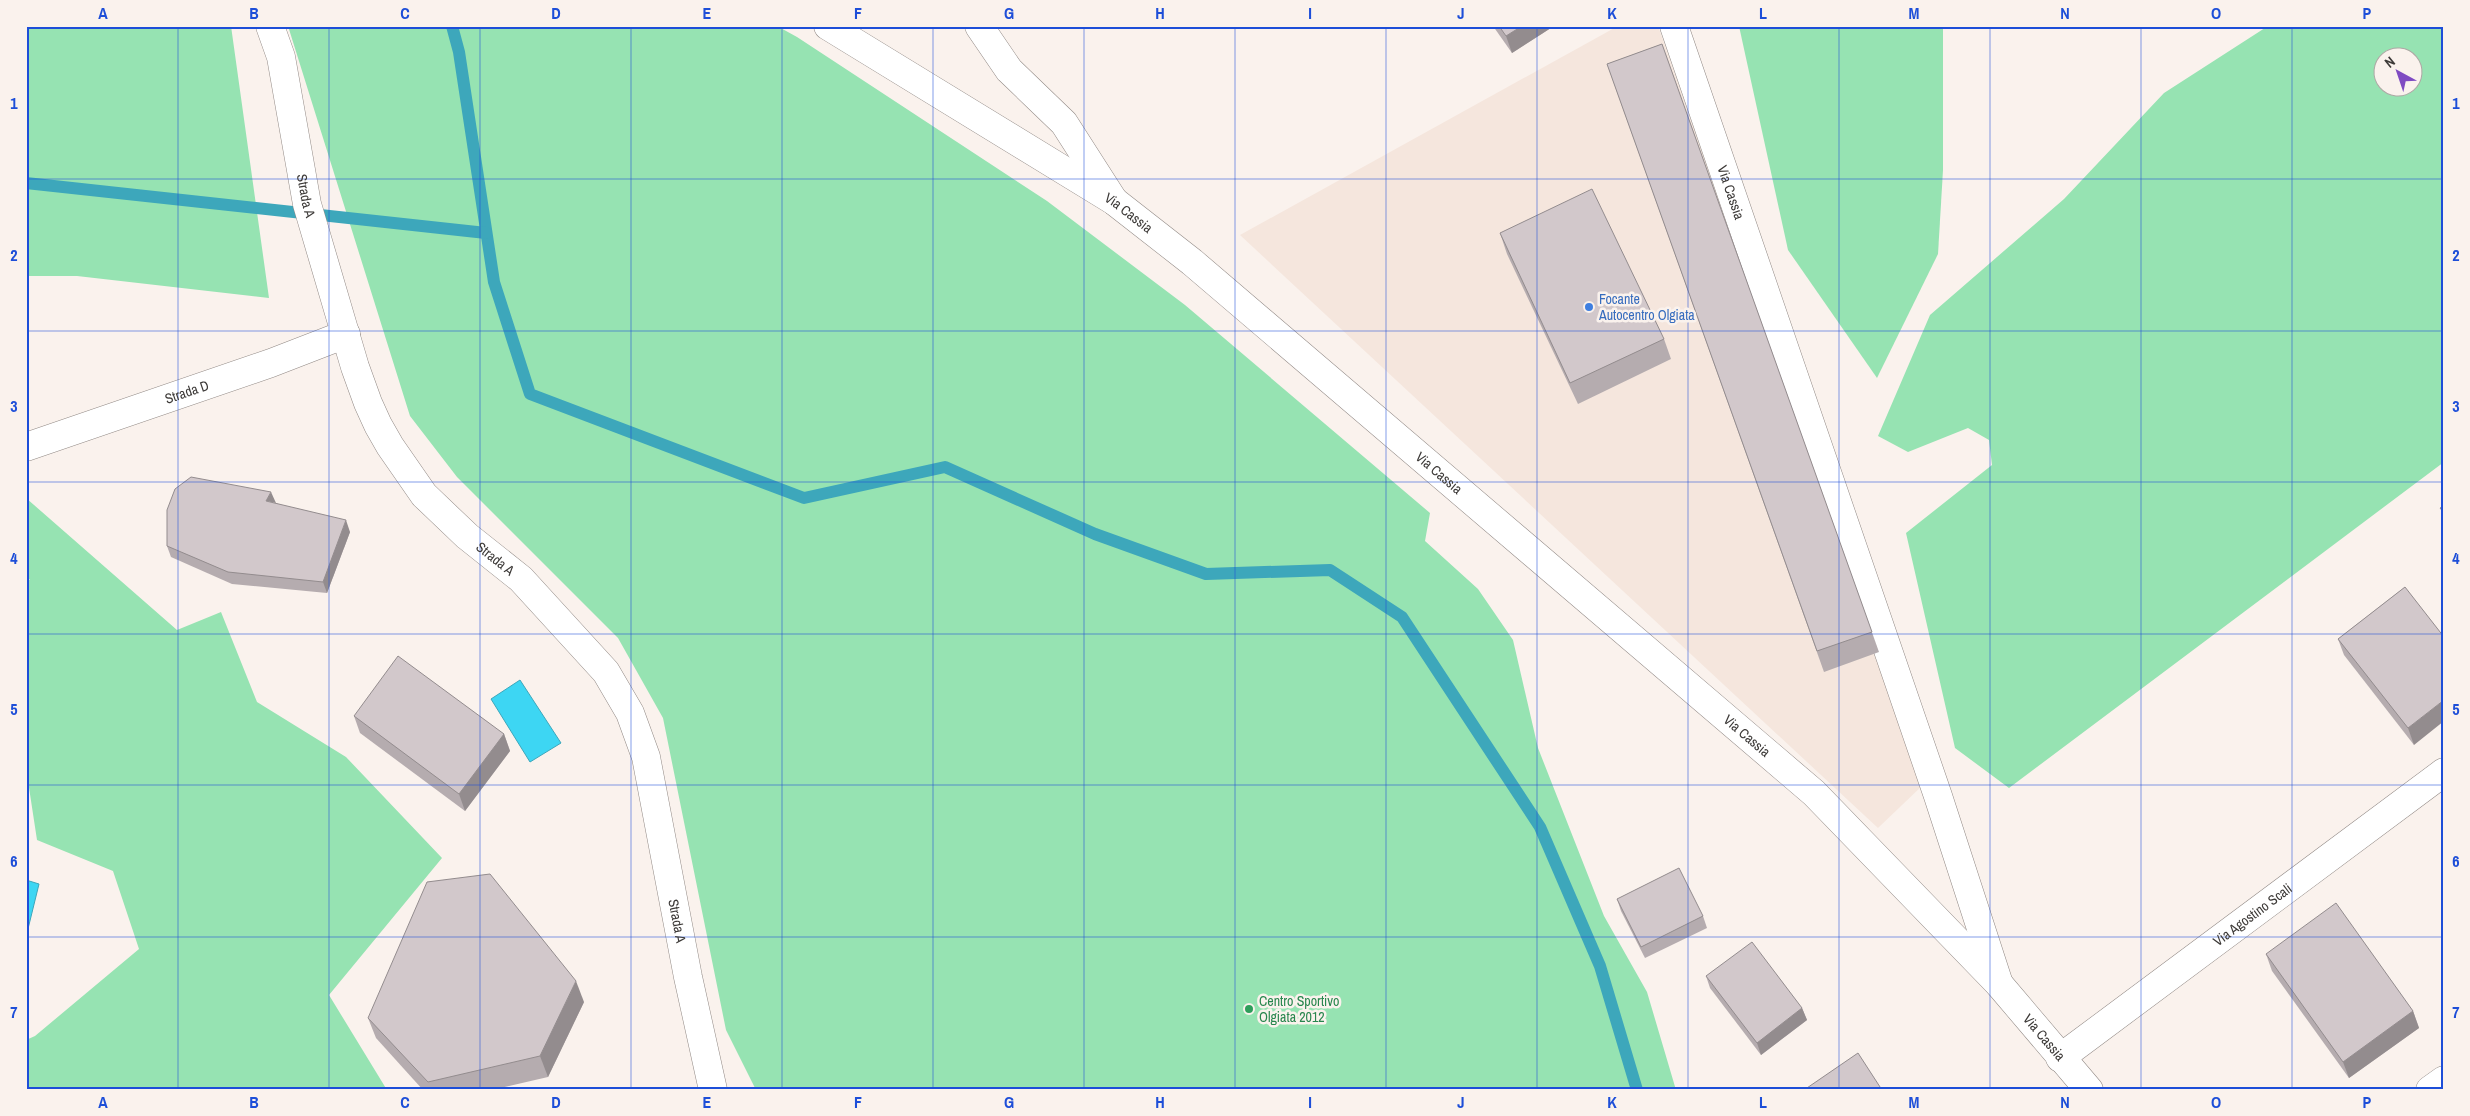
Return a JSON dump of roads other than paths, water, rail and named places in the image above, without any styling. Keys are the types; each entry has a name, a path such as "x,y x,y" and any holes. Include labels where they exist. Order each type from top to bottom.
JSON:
{"street":[{"name":"Strada A","path":"270,26 281,57 307,204 346,334 368,403 375,418 390,446 424,495 468,536 521,579 606,672 630,713 646,757 693,1005 713,1090"},
{"name":"Via Cassia","path":"828,26 1114,201 1192,262 1814,793 1999,984 2089,1090"},
{"path":"979,26 1009,70 1064,123 1114,201"},
{"name":"Via Cassia","path":"1674,26 1938,796 1999,984"},
{"name":"Strada D","path":"26,447 271,363 346,334"},
{"name":"Via Agostino Scali","path":"2060,1058 2444,772"},
{"path":"2430,1090 2444,1080"}],"water":[{"path":"520,680 561,743 530,762 491,699"},
{"path":"26,880 39,884 26,937"}],"waterway":[{"path":"452,26 459,52 494,282 530,394 804,498 945,467 1095,534 1206,574 1330,570 1402,617 1540,827 1600,966 1637,1090"},
{"path":"26,183 486,233"}],"place":[{"name":"Focante Autocentro Olgiata","path":"1589,307"},
{"name":"Centro Sportivo Olgiata 2012","path":"1249,1009"}]}
